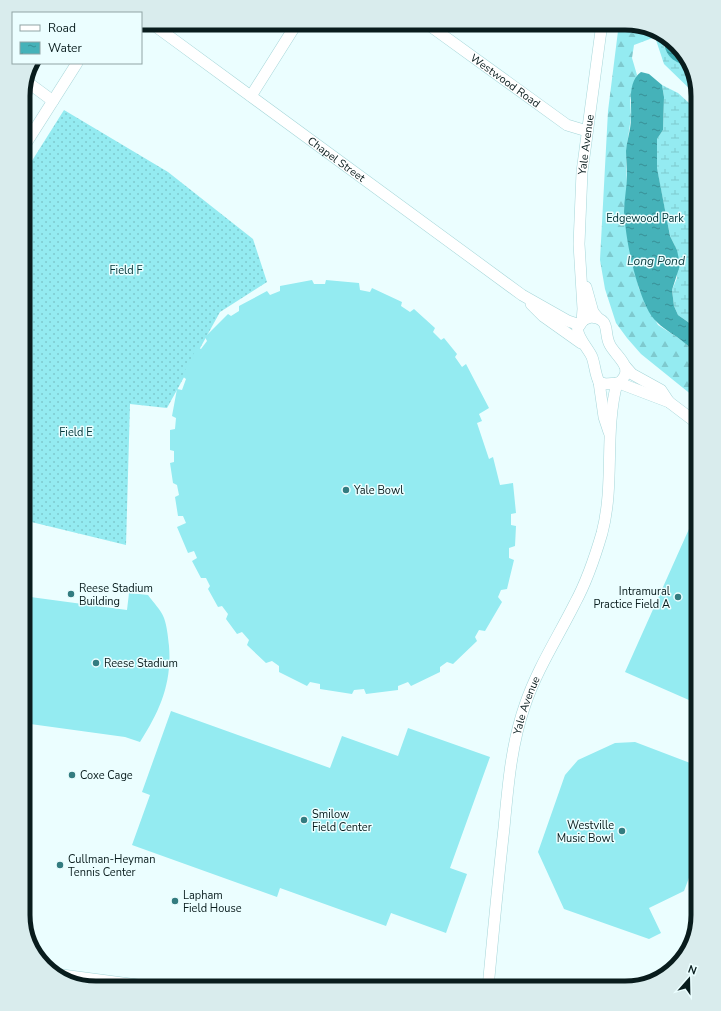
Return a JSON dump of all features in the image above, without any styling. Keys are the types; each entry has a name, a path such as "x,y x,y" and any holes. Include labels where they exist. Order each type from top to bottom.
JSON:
{"street":[{"name":"Chapel Street","path":"160,30 522,295 568,321 581,324"},
{"path":"250,96 292,30"},
{"name":"Westwood Road","path":"436,30 567,125 587,131"},
{"name":"Yale Avenue","path":"601,30 587,131 581,202 579,244 583,309 581,324 578,332 581,343 590,354 599,382 604,416 610,436"},
{"path":"30,137 76,64"},
{"path":"31,85 53,101"},
{"name":"Yale Avenue","path":"489,981 507,792 514,746 525,703 538,672 575,603 596,552 607,511 613,402 618,383 625,375 625,366 609,344 606,326 594,312 580,267"},
{"name":"Chapel Street","path":"522,295 543,316 581,343"},
{"path":"581,324 587,318 598,318"},
{"path":"625,366 632,374 661,390 669,402"},
{"path":"599,382 605,384 618,383 669,402 691,419"}],"green space":[{"path":"618,30 638,31 654,37 634,45 632,58 637,75 630,100 631,117 626,152 627,189 624,211 630,251 639,289 658,325 683,341 691,350 691,394 641,354 627,338 616,323 605,289 600,260 608,111"},
{"path":"655,38 664,43 664,47 683,64 689,79 690,90 664,64"},
{"path":"662,85 678,93 691,105 691,324 678,315 674,306 672,290 677,278 677,250 670,236 657,169 657,139 663,130 664,97"},
{"name":"Field F","path":"64,110 168,172 253,239 267,282 220,312 167,408 130,404 126,545 30,522 30,164"},
{"name":"Yale Bowl","path":"312,280 314,284 325,284 326,280 359,283 360,290 370,292 372,288 402,302 401,306 410,312 414,309 435,328 433,332 441,340 444,338 457,354 455,357 462,367 466,364 489,408 479,414 482,421 477,423 489,459 493,457 500,485 513,483 516,513 511,514 511,525 516,526 515,546 509,548 509,558 514,560 507,589 501,590 498,597 502,602 485,631 479,630 475,637 477,641 453,664 447,662 440,667 440,672 411,686 408,682 398,686 398,690 366,694 364,689 354,690 352,694 320,689 320,684 310,682 307,686 279,672 279,666 272,661 266,663 247,645 249,640 242,632 237,634 226,619 228,614 222,606 218,607 208,589 210,586 206,578 201,578 192,561 197,558 194,551 188,553 177,527 186,523 183,516 178,516 175,497 179,495 177,485 173,483 170,463 174,462 174,451 170,450 170,430 175,429 176,418 172,416 177,389 182,390 186,379 182,376 197,347 201,349 207,341 205,337 228,314 231,316 239,311 239,306 267,291 270,295 280,291 280,286"},
{"name":"Intramural Practice Field A","path":"691,524 691,701 625,672"},
{"name":"Reese Stadium","path":"129,593 148,595 163,615 169,646 169,672 163,696 159,708 140,742 125,737 30,724 30,597 127,610"},
{"name":"Smilow Field Center","path":"171,711 330,768 342,736 398,756 408,728 490,757 450,868 467,874 446,933 391,913 386,926 280,888 277,897 132,845 150,795 142,792"},
{"name":"Westville Music Bowl","path":"635,742 691,763 691,872 684,891 649,908 661,933 649,939 564,909 538,852 565,775 578,760 615,743"}],"water":[{"path":"664,44 672,49 682,64 669,56"},
{"name":"Long Pond","path":"641,72 649,74 662,85 664,97 663,130 657,139 657,168 670,236 677,250 680,265 672,290 674,306 678,315 691,324 691,349 688,345 654,319 649,312 635,277 629,250 624,212 627,180 626,151 631,122 631,93 637,76"}],"place":[{"name":"Yale Bowl","path":"346,490"},
{"name":"Reese Stadium Building","path":"71,594"},
{"name":"Intramural Practice Field A","path":"678,597"},
{"name":"Reese Stadium","path":"96,663"},
{"name":"Coxe Cage","path":"72,775"},
{"name":"Smilow Field Center","path":"304,820"},
{"name":"Westville Music Bowl","path":"622,831"},
{"name":"Cullman-Heyman Tennis Center","path":"60,865"},
{"name":"Lapham Field House","path":"175,901"}],"park label":[{"name":"Edgewood Park","path":"645,218"},
{"name":"Field E","path":"76,432"}]}
